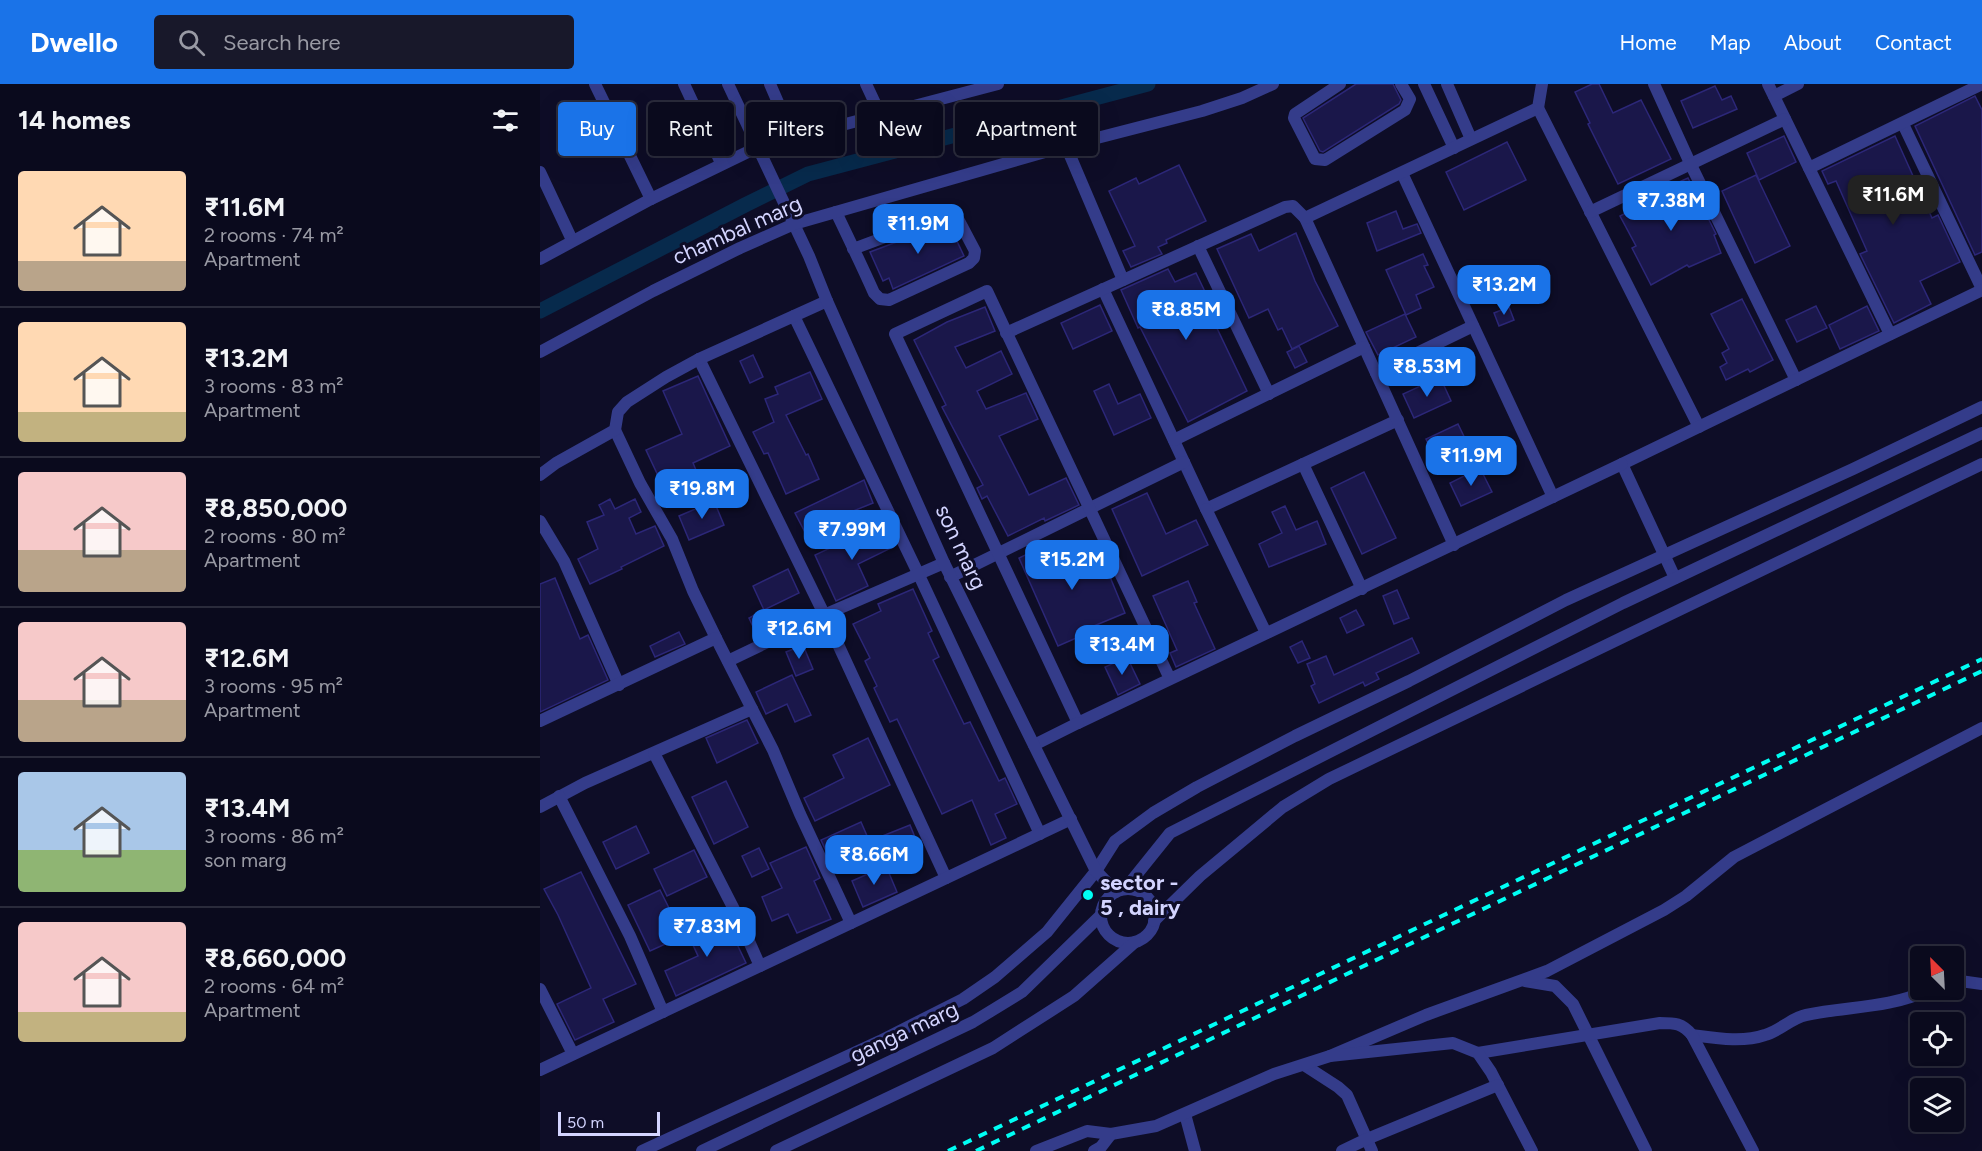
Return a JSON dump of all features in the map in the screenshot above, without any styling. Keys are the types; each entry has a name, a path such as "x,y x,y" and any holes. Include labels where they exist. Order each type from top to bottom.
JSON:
{"street":[{"path":"595,84 651,199"},
{"path":"684,84 721,163"},
{"name":"son marg","path":"728,84 746,122"},
{"path":"770,84 778,102"},
{"path":"866,84 874,102"},
{"path":"923,102 962,89 998,84"},
{"name":"chambal marg","path":"1098,138 1202,111 1242,98 1273,84"},
{"path":"1340,84 1295,114 1294,118 1315,159 1320,161 1405,110 1410,99 1401,84"},
{"path":"1425,84 1454,148"},
{"path":"1447,84 1471,139"},
{"path":"1542,84 1538,108 1699,427"},
{"path":"1654,84 1796,380"},
{"path":"1768,84 1890,334"},
{"path":"1774,96 1798,84"},
{"path":"1809,168 1981,87"},
{"path":"1305,218 1538,108"},
{"path":"1590,212 1785,119"},
{"path":"1034,745 1454,545 1982,289 1903,124"},
{"path":"540,259 721,163 749,156"},
{"name":"son marg","path":"762,156 809,256 950,577 1096,871 1120,890"},
{"name":"chambal marg","path":"540,352 662,286 794,224 1031,156"},
{"path":"1070,156 1123,280"},
{"path":"540,172 572,240"},
{"path":"1402,173 1553,497"},
{"path":"1006,333 1285,207 1293,206 1305,218 1454,545"},
{"path":"836,212 874,293 880,299 889,300 969,262 974,258 975,251 956,215 952,212 854,249"},
{"path":"1198,246 1269,394"},
{"path":"1103,289 1266,633"},
{"path":"1078,723 895,334 987,291 1170,679"},
{"path":"827,301 699,359 627,402 618,412 615,430 640,483 672,539 693,591 773,750 851,923"},
{"path":"794,316 1040,834"},
{"path":"1376,373 1473,326"},
{"path":"1174,440 1364,347"},
{"path":"699,359 824,615 946,878"},
{"path":"642,1151 880,1041 963,999 995,977 1047,932 1096,871 1115,841 1153,813 1197,787 1256,755 1374,699 1566,600 1853,469 1982,407"},
{"path":"1206,509 1398,420"},
{"path":"540,475 555,463 615,430"},
{"path":"1135,942 1125,943 1107,934 1100,916 1102,906 1108,897 1120,890 1170,833 1612,608 1982,433"},
{"path":"950,577 1184,462"},
{"path":"1303,464 1362,589"},
{"path":"1622,464 1675,578"},
{"path":"1154,921 1200,876 1283,807 1329,779 1982,464"},
{"path":"540,521 564,561 619,685"},
{"path":"728,662 824,615 944,563"},
{"path":"540,721 716,638"},
{"path":"540,807 559,796 752,709"},
{"path":"1036,1151 1087,1131 1111,1134 1156,1126 1274,1074 1330,1056 1426,1015 1547,971 1664,910 1686,896 1734,857 1982,728"},
{"path":"654,753 740,921 760,966"},
{"path":"559,796 630,936 663,1012"},
{"path":"540,1070 1071,819"},
{"path":"776,1151 993,1048 1074,996 1151,930 1154,911 1151,902 1144,894 1135,890 1120,890"},
{"name":"ganga marg","path":"702,1151 974,1022 1022,992 1100,916"},
{"path":"1523,981 1556,986 1573,1004 1646,1151"},
{"path":"1964,982 1982,984"},
{"path":"540,989 573,1054"},
{"path":"1692,1035 1722,1039 1765,1035 1804,1015 1875,1007 1910,997"},
{"path":"1330,1056 1453,1043 1478,1053 1675,1023 1684,1026 1692,1035 1753,1151"},
{"path":"1478,1053 1498,1085 1532,1151"},
{"path":"1304,1065 1347,1095 1372,1151"},
{"path":"1342,1151 1498,1085"},
{"path":"1185,1114 1195,1151"},
{"path":"1094,1151 1101,1148 1111,1134"}],"building":[{"path":"1356,84 1393,84 1401,100 1399,104 1323,152 1320,151 1303,118"},
{"path":"1592,84 1599,84 1613,113 1641,100 1671,159 1618,184 1575,92"},
{"path":"1715,86 1722,100 1731,96 1737,109 1693,128 1681,101"},
{"path":"1975,96 1982,110 1982,252 1975,255 1915,126"},
{"path":"1784,136 1796,162 1759,180 1747,153"},
{"path":"1895,136 1932,218 1938,215 1960,262 1920,281 1931,304 1894,323 1860,254 1867,251 1836,181 1828,184 1822,171"},
{"path":"1507,142 1526,180 1464,210 1446,172"},
{"path":"1179,165 1206,221 1166,240 1167,243 1158,247 1162,254 1131,267 1123,251 1135,246 1109,191 1136,178 1139,184"},
{"path":"1756,175 1790,246 1755,263 1722,191"},
{"path":"1688,178 1716,234 1714,235 1721,253 1689,267 1687,265 1651,285 1632,248 1636,246 1620,216 1658,196 1657,192"},
{"path":"1396,211 1403,229 1417,224 1421,233 1377,251 1367,223"},
{"path":"950,222 958,236 955,237 964,256 893,289 889,278 883,281 870,252"},
{"path":"1296,233 1315,281 1338,326 1292,349 1282,328 1278,330 1268,309 1249,318 1217,249 1251,234 1259,251"},
{"path":"1423,254 1428,265 1424,266 1434,287 1416,295 1421,308 1406,315 1386,270"},
{"path":"1168,269 1175,282 1196,273 1208,298 1211,296 1221,321 1215,324 1247,391 1188,422 1140,327 1138,328 1121,290"},
{"path":"1742,299 1773,360 1750,372 1748,369 1726,380 1720,367 1727,363 1722,353 1729,349 1711,314"},
{"path":"1100,305 1112,331 1073,349 1061,323"},
{"path":"1816,306 1827,328 1797,342 1786,320"},
{"path":"1867,306 1879,331 1840,349 1829,325"},
{"path":"985,307 995,331 955,347 966,368 1001,351 1012,374 977,391 986,409 1026,393 1038,419 999,436 1029,495 1066,478 1079,505 1045,521 1044,518 1008,536 987,496 982,499 977,488 983,485 942,407 946,405 914,340 947,322"},
{"path":"1509,307 1514,320 1499,326 1494,313"},
{"path":"1405,314 1416,337 1378,355 1366,332"},
{"path":"1299,346 1307,362 1295,368 1287,352"},
{"path":"753,355 763,377 750,383 740,361"},
{"path":"810,372 822,399 786,415 819,479 786,494 768,453 764,454 753,432 774,422 765,399 778,394 775,387"},
{"path":"698,376 730,446 693,463 702,484 669,499 646,450 682,434 663,391"},
{"path":"1440,377 1451,401 1414,418 1403,394"},
{"path":"1109,384 1118,404 1140,394 1151,418 1114,435 1094,391"},
{"path":"1458,424 1470,449 1438,464 1426,439"},
{"path":"1480,468 1492,492 1461,506 1450,483"},
{"path":"1364,472 1396,538 1362,554 1331,488"},
{"path":"864,480 873,503 836,518 837,521 807,536 795,513"},
{"path":"1147,493 1166,534 1196,520 1208,545 1142,576 1112,509"},
{"path":"610,499 615,509 635,499 641,512 629,518 636,534 655,526 664,546 590,584 578,559 598,549 587,522 604,515 599,505"},
{"path":"714,501 724,525 689,540 679,516"},
{"path":"1285,506 1296,530 1317,521 1326,544 1269,567 1259,544 1282,533 1272,512"},
{"path":"881,524 893,547 858,564 868,586 836,601 815,555"},
{"path":"1050,543 1059,562 1097,545 1110,571 1108,572 1125,613 1089,628 1090,632 1058,646 1019,558"},
{"path":"788,569 799,593 764,610 753,586"},
{"path":"555,578 580,639 588,635 608,680 540,712 540,584"},
{"path":"1188,581 1197,602 1194,603 1215,649 1176,667 1170,653 1177,650 1153,596"},
{"path":"913,589 932,631 928,633 939,657 933,660 964,724 970,722 999,781 1005,778 1017,804 995,814 1006,838 991,845 972,800 942,814 897,719 890,722 874,688 877,686 865,661 870,658 853,624 881,611 878,604"},
{"path":"1397,590 1409,618 1394,624 1383,596"},
{"path":"1356,610 1364,625 1347,633 1340,618"},
{"path":"760,612 770,632 758,637 749,618"},
{"path":"679,632 685,644 655,657 650,646"},
{"path":"1412,638 1419,653 1376,673 1379,679 1365,686 1363,682 1319,703 1311,686 1315,684 1307,664 1326,656 1334,675"},
{"path":"1302,641 1310,658 1298,663 1290,647"},
{"path":"803,645 813,669 796,676 786,652"},
{"path":"1127,657 1140,684 1118,695 1105,667"},
{"path":"792,675 811,715 795,722 787,704 766,714 756,692"},
{"path":"747,720 758,743 717,763 706,738"},
{"path":"868,738 890,785 815,821 804,798 844,778 833,755"},
{"path":"726,781 748,827 714,844 692,797"},
{"path":"861,822 871,845 839,860 834,850 827,853 821,840"},
{"path":"910,825 921,852 886,866 875,839"},
{"path":"636,826 649,853 616,869 603,842"},
{"path":"806,847 820,878 814,881 831,919 797,933 788,914 772,921 762,897 782,888 770,863"},
{"path":"759,848 769,869 752,877 742,856"},
{"path":"694,850 707,877 667,896 654,869"},
{"path":"886,866 897,892 863,907 852,881"},
{"path":"581,872 636,984 603,999 614,1022 575,1040 557,1004 591,988 544,889"},
{"path":"660,890 683,936 650,951 628,905"},
{"path":"724,917 746,963 676,996 665,971 698,956 688,934"}],"waterway":[{"path":"540,311 808,174 1148,84"}],"railway":[{"path":"948,1151 1982,659"},
{"path":"976,1151 1982,671"}],"place":[{"name":"sector - 5 , dairy","path":"1088,895"}]}
